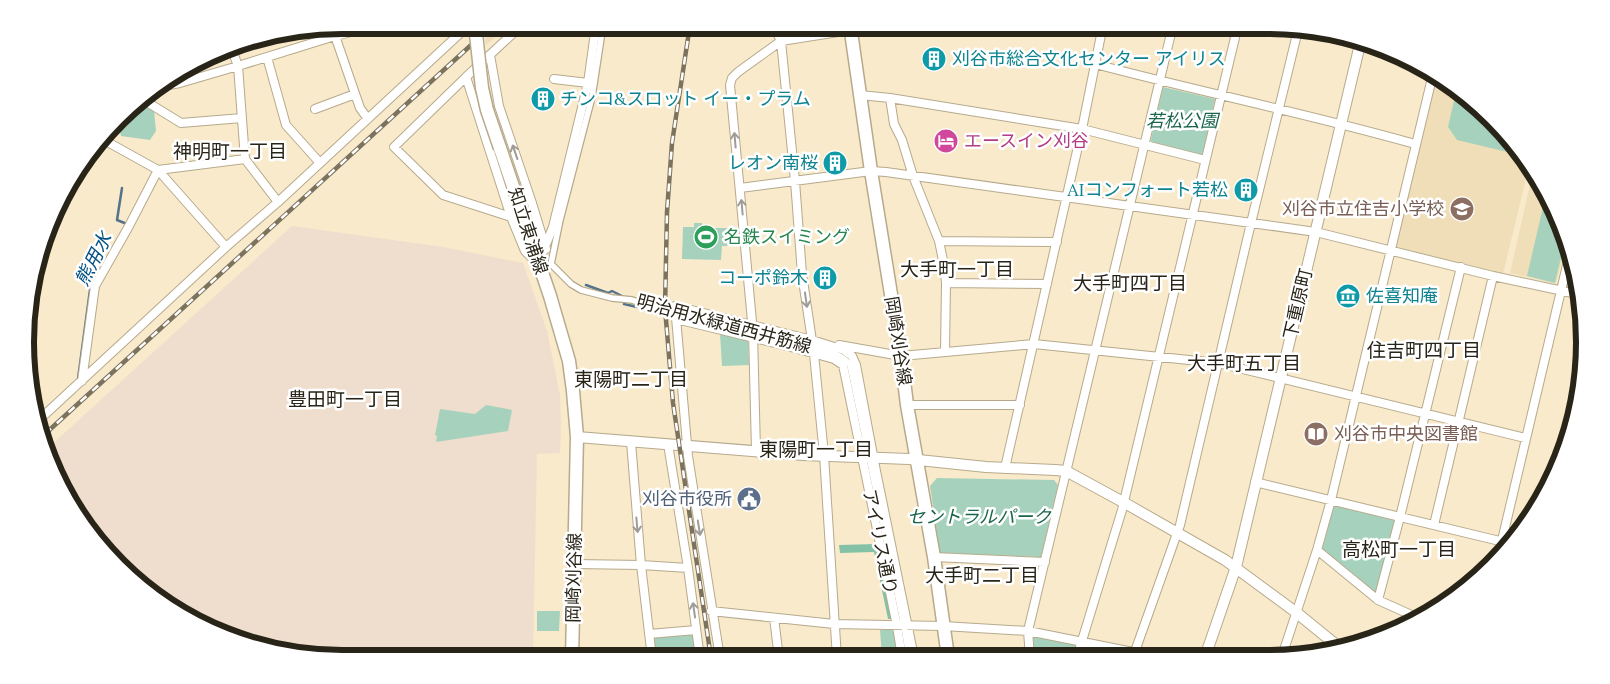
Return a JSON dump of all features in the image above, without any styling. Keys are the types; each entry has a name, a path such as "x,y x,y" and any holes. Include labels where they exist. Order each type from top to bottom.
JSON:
{"main road":[{"name":"知立東浦線","path":"469,34 487,110 550,296 569,361 576,437"},
{"name":"岡崎刈谷線","path":"852,34 907,405 934,557 947,650"},
{"name":"岡崎刈谷線","path":"572,650 576,437"}],"street":[{"path":"174,84 343,34"},
{"path":"43,416 458,34"},
{"path":"511,217 443,196 394,147 512,34"},
{"path":"466,77 511,217 525,251 538,264 552,232 588,83 595,34"},
{"name":"明治用水緑道西井筋線","path":"602,34 592,97 560,220 551,264 571,284 581,290 612,298 632,300 676,313"},
{"path":"778,34 781,41 802,274 813,347 824,456 836,650"},
{"path":"756,451 756,391 752,332 730,85 732,78 781,41 816,34"},
{"path":"1005,468 1067,197 1101,34"},
{"path":"1029,650 1028,631 1171,34"},
{"path":"1079,650 1123,502 1236,34"},
{"path":"1135,650 1177,533 1297,35"},
{"path":"335,36 360,108 368,119"},
{"name":"下重原町","path":"1207,650 1236,567 1359,48"},
{"path":"233,54 238,66 245,159 278,202"},
{"path":"490,55 499,106 546,249"},
{"path":"267,57 286,126 320,163"},
{"path":"1095,64 1220,96 1342,124 1415,144"},
{"path":"554,79 588,83"},
{"path":"1284,650 1317,550 1331,500 1431,81"},
{"path":"315,109 355,94"},
{"path":"860,95 890,98 1082,129 1205,160"},
{"path":"890,98 894,124 902,140 913,176 938,241 944,265 946,283 945,352"},
{"path":"148,102 181,124 242,118"},
{"path":"107,142 158,170 226,247"},
{"path":"158,170 245,159"},
{"path":"82,381 95,286 158,170"},
{"path":"740,188 871,171 913,176 1316,232 1493,276 1572,293"},
{"path":"938,241 1057,242"},
{"path":"1506,538 1526,438 1567,266"},
{"path":"1378,600 1400,517 1460,267"},
{"path":"1434,525 1493,276"},
{"path":"946,283 1047,284"},
{"path":"676,313 813,347 901,356 1034,344 1218,363 1526,438"},
{"path":"676,313 752,332 787,346 844,350 852,356 856,365 868,457"},
{"path":"676,313 687,445 719,650"},
{"path":"813,347 843,365 868,457 908,650"},
{"path":"907,405 1020,405"},
{"path":"576,437 824,456 868,457 1066,471 1236,567 1334,643"},
{"path":"631,442 641,565 651,650"},
{"path":"668,444 699,650"},
{"name":"アイリス通り","path":"868,457 903,626"},
{"path":"1255,482 1502,542"},
{"path":"1317,550 1378,600 1411,615"},
{"path":"934,557 1045,562"},
{"path":"574,564 688,568"},
{"path":"712,611 834,624 943,626 1028,631 1117,650"},
{"path":"774,618 778,650"},
{"path":"902,650 903,626"},
{"path":"903,626 912,650"},
{"path":"649,634 696,630"}],"shaded area":[{"path":"485,34 499,34 486,45"},
{"name":"刈谷市立住吉小学校","path":"1435,84 1456,97 1486,124 1513,154 1527,175 1503,274 1395,248"},
{"path":"1531,181 1553,224 1563,254 1556,284 1510,273"},
{"path":"292,226 443,247 523,263 547,331 560,395 561,423 560,453 537,454 533,650 322,650 262,640 224,627 188,609 154,587 124,560 97,530 75,496 51,445"},
{"path":"1573,388 1566,422 1559,444"}],"green space":[{"name":"若松公園","path":"1163,87 1215,99 1202,156 1150,144"},
{"path":"1455,96 1486,124 1512,153 1457,140 1448,127"},
{"path":"145,105 154,110 156,131 150,140 121,136 119,129"},
{"path":"1544,205 1553,224 1563,251 1555,283 1527,276"},
{"name":"名鉄スイミング","path":"694,223 702,223 702,228 730,228 730,246 722,246 721,260 682,259 683,227 694,227"},
{"path":"720,334 748,341 749,365 722,366"},
{"path":"486,405 512,410 508,431 436,442 437,436 435,435 440,409 475,414"},
{"name":"セントラルパーク","path":"937,478 1054,480 1058,485 1041,557 940,553 930,486"},
{"path":"1334,505 1395,519 1376,593 1322,550"},
{"path":"877,544 893,619 888,619 874,552 840,553 839,545"},
{"path":"537,611 560,611 559,631 537,631"},
{"path":"880,630 894,630 898,650 881,650"},
{"path":"693,633 696,650 654,650 653,637"},
{"path":"1033,636 1077,644 1075,650 1034,650"}],"waterway":[{"name":"熊用水","path":"122,188 117,220 127,224 126,226"},
{"name":"熊用水","path":"78,379 90,290 93,285"},
{"path":"586,285 608,293 612,291 622,296"},
{"path":"624,304 637,307"}],"railway":[{"path":"47,432 483,34"},
{"path":"689,34 672,143 667,212 665,308 673,403 710,650"}],"place":[{"name":"刈谷市総合文化センター アイリス","path":"934,59"},
{"name":"チンコ&スロット イー・プラム","path":"543,99"},
{"name":"エースイン刈谷","path":"946,141"},
{"name":"レオン南桜","path":"835,163"},
{"name":"AIコンフォート若松","path":"1246,190"},
{"name":"刈谷市立住吉小学校","path":"1462,209"},
{"name":"名鉄スイミング","path":"706,237"},
{"name":"コーポ鈴木","path":"825,278"},
{"name":"佐喜知庵","path":"1348,296"},
{"name":"刈谷市中央図書館","path":"1316,434"},
{"name":"刈谷市役所","path":"749,499"}],"district":[{"name":"神明町一丁目","path":"230,151"},
{"name":"大手町一丁目","path":"957,269"},
{"name":"大手町四丁目","path":"1130,283"},
{"name":"住吉町四丁目","path":"1424,350"},
{"name":"大手町五丁目","path":"1244,363"},
{"name":"東陽町二丁目","path":"631,379"},
{"name":"豊田町一丁目","path":"345,399"},
{"name":"東陽町一丁目","path":"816,449"},
{"name":"高松町一丁目","path":"1399,549"},
{"name":"大手町二丁目","path":"982,575"}]}
